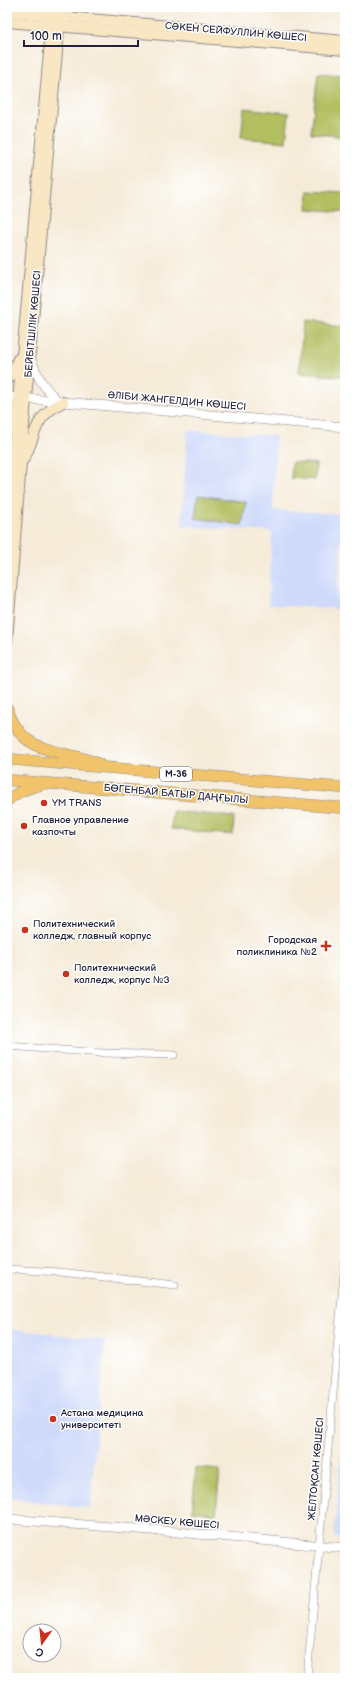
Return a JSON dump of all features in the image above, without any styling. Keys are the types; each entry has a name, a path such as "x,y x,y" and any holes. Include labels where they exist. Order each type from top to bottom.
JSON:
{"main road":[{"name":"СӘКЕН СЕЙФУЛЛИН КӨШЕСІ","path":"7,12 345,41"},
{"name":"СӘКЕН СЕЙФУЛЛИН КӨШЕСІ","path":"7,22 56,16 345,50"},
{"name":"БЕЙБІТШІЛІК КӨШЕСІ","path":"7,641 21,464 23,337 56,16"},
{"name":"БЕЙБІТШІЛІК КӨШЕСІ","path":"7,525 22,398 30,357 56,16"},
{"path":"7,381 18,362 23,337"},
{"path":"21,464 43,416 50,409 61,402"},
{"path":"7,708 10,717 25,738 39,747 58,753 83,757 107,768"},
{"name":"БӨГЕНБАЙ БАТЫР ДАҢҒЫЛЫ","path":"7,759 345,788"},
{"name":"БӨГЕНБАЙ БАТЫР ДАҢҒЫЛЫ","path":"7,780 345,808"},
{"path":"7,801 13,794 30,787 51,783"}],"street":[{"path":"30,357 39,380 46,390 61,402"},
{"name":"ӘЛІБИ ЖАНГЕЛДИН КӨШЕСІ","path":"7,397 345,427"},
{"path":"7,1046 103,1053 174,1055"},
{"name":"ЖЕЛТОҚСАН КӨШЕСІ","path":"307,1677 345,1263"},
{"path":"7,1268 60,1272 175,1285"},
{"name":"МӘСКЕУ КӨШЕСІ","path":"7,1519 345,1548"}],"shaded area":[{"path":"187,430 276,436 273,510 343,514 337,609 268,605 272,532 182,526"},
{"name":"Астана медицина университеті","path":"7,1329 105,1340 90,1508 7,1498"},
{"path":"345,1411 345,1539 334,1538"}],"green space":[{"path":"318,73 345,75 344,137 311,133"},
{"path":"244,108 289,113 286,142 241,138"},
{"path":"308,191 345,193 345,212 307,209"},
{"path":"303,322 345,326 345,377 299,373"},
{"path":"292,462 316,464 315,480 291,478"},
{"path":"198,495 246,502 242,525 195,518"},
{"path":"173,811 234,817 233,835 171,829"},
{"path":"196,1468 220,1470 216,1514 192,1511"}],"place":[{"name":"YM TRANS","path":"44,803"},
{"name":"Главное управление казпочты","path":"24,826"},
{"name":"Политехнический колледж, главный корпус","path":"25,930"},
{"name":"Городская поликлиника №2","path":"326,946"},
{"name":"Политехнический колледж, корпус №3","path":"66,974"},
{"name":"Астана медицина университеті","path":"53,1419"}]}
